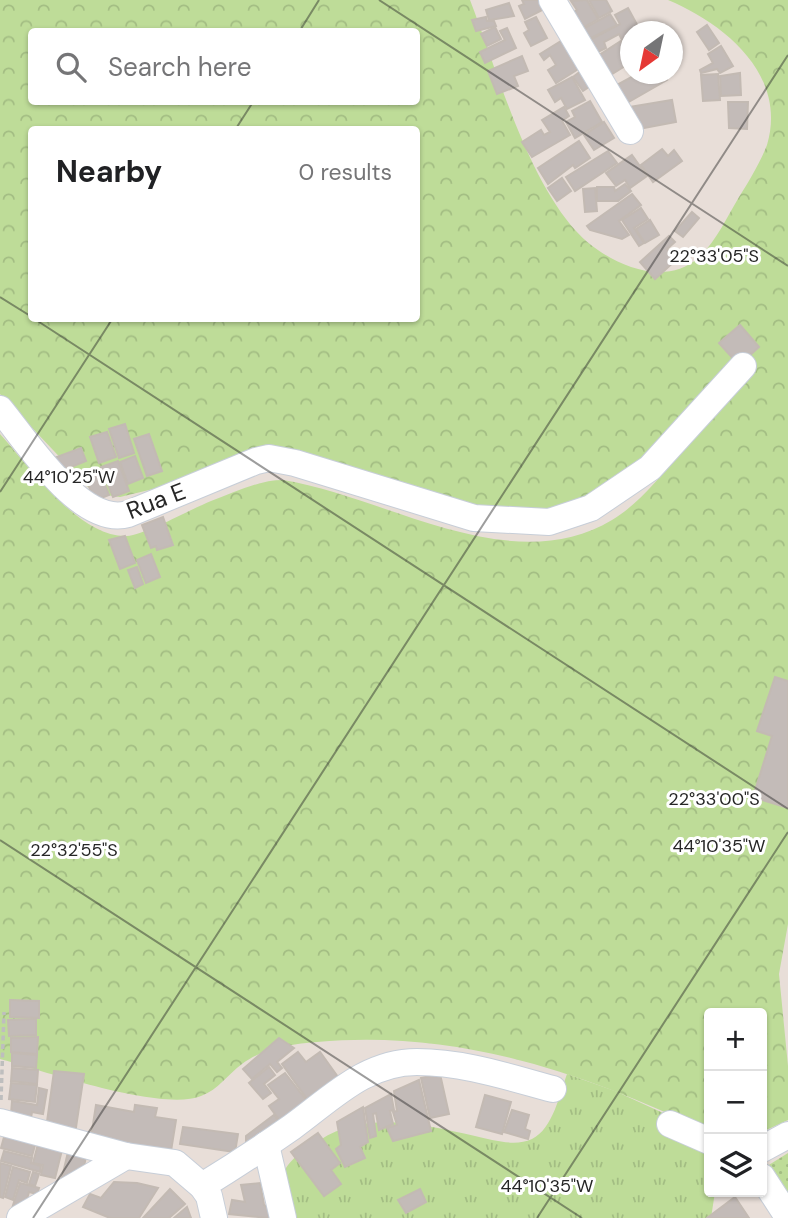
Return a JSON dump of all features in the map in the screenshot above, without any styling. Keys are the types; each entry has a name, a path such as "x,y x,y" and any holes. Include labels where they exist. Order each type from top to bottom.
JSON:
{"street":[{"path":"552,0 629,131"},
{"name":"Rua E","path":"0,408 60,481 86,505 106,515 128,514 269,458 295,463 474,518 550,522 591,508 650,468 743,366"},
{"path":"202,1186 266,1145 352,1081 394,1064 415,1062 462,1065 553,1089"},
{"path":"0,1123 126,1156 175,1163 202,1186 209,1196 214,1218"},
{"path":"670,1124 704,1140"},
{"path":"767,1146 788,1135"},
{"path":"266,1145 283,1218"},
{"path":"20,1218 126,1156"},
{"path":"767,1185 788,1217"}],"path":[{"path":"0,1123 4,1012"}],"green space":[{"path":"0,0 470,0 514,121 542,182 558,208 576,231 601,252 634,268 668,272 684,267 698,258 716,237 761,158 767,145 771,119 768,96 759,74 746,55 710,22 668,0 788,0 788,924 779,974 788,1066 788,1120 767,1130 767,1008 704,1008 704,1131 663,1111 568,1074 470,1049 420,1042 317,1042 278,1048 250,1059 207,1093 183,1099 159,1099 102,1088 0,1059 0,434 40,481 73,513 109,534 127,536 246,488 283,480 322,489 448,529 490,538 532,542 573,536 622,514 681,454 652,452 581,503 512,515 295,455 120,497 99,494 88,487 0,394"},
{"path":"567,1074 615,1091 704,1132 704,1197 714,1197 711,1218 279,1218 284,1171 306,1149 338,1131 357,1125 396,1123 504,1142 518,1142 532,1139 539,1134 550,1119"},
{"path":"788,1153 788,1209 767,1173 767,1166"}],"building":[{"path":"522,0 542,0 546,8 525,19 519,6 524,4"},
{"path":"587,0 598,19 577,31 568,15 577,10 571,1"},
{"path":"589,0 606,0 612,11 599,18"},
{"path":"509,3 514,16 489,20 486,10"},
{"path":"628,8 635,21 620,21 620,24 615,15"},
{"path":"610,14 617,25 587,40 581,30"},
{"path":"486,17 487,21 494,21 496,26 476,31 472,20"},
{"path":"536,17 547,38 531,46 524,33 529,30 525,22"},
{"path":"620,24 620,36 619,34 604,42 606,48 592,55 586,42"},
{"path":"707,25 719,43 709,50 697,32"},
{"path":"495,27 501,39 487,46 481,34"},
{"path":"507,28 516,48 485,63 480,52 505,40 500,31"},
{"path":"566,38 583,66 556,83 548,70 556,65 550,55 544,60 540,54"},
{"path":"620,42 620,69 609,76 596,57"},
{"path":"721,46 733,66 720,73 717,69 701,73 700,70 713,63 708,54"},
{"path":"522,56 528,71 514,76 518,86 497,94 488,71"},
{"path":"585,68 595,83 583,91 573,77"},
{"path":"740,73 741,95 721,96 720,76"},
{"path":"718,74 720,100 703,101 701,75"},
{"path":"572,77 585,100 567,109 561,98 555,102 548,90"},
{"path":"620,83 660,84 627,103 617,85"},
{"path":"672,100 676,122 633,130 629,107"},
{"path":"590,101 602,122 575,138 566,122 575,117 572,111"},
{"path":"728,102 748,102 747,129 729,128"},
{"path":"564,107 569,116 562,121 570,135 532,157 522,142 541,130 544,135 550,132 542,120"},
{"path":"604,122 614,138 594,150 584,135"},
{"path":"579,141 590,158 575,168 573,165 548,184 538,168"},
{"path":"662,149 668,156 674,150 682,161 653,182 641,165"},
{"path":"608,151 617,163 575,191 566,177"},
{"path":"632,155 647,176 630,188 625,180 616,186 606,173"},
{"path":"562,178 571,191 557,201 548,188"},
{"path":"625,184 631,191 618,201 597,201 597,187 614,187 615,191"},
{"path":"595,188 597,211 585,212 583,189"},
{"path":"632,194 641,205 619,221 629,235 622,239 590,230 587,226"},
{"path":"641,208 648,219 634,228 644,243 639,246 622,220"},
{"path":"692,212 699,218 683,237 675,231"},
{"path":"650,220 659,235 645,243 636,229"},
{"path":"669,236 675,242 667,249 676,260 655,279 640,262"},
{"path":"740,325 759,347 739,365 719,343"},
{"path":"125,424 134,453 119,458 109,429"},
{"path":"107,432 116,457 99,463 90,437"},
{"path":"149,434 162,471 147,476 134,439"},
{"path":"81,448 86,461 59,472 54,458"},
{"path":"135,456 143,478 128,484 120,462"},
{"path":"118,461 129,491 113,497 101,467"},
{"path":"100,472 109,495 94,501 86,477"},
{"path":"163,517 173,545 157,550 156,546 151,548 142,525"},
{"path":"125,536 135,563 120,569 109,540"},
{"path":"151,554 160,577 146,583 137,560"},
{"path":"137,567 143,584 135,588 128,570"},
{"path":"775,677 788,681 788,808 753,797 772,736 757,731"},
{"path":"10,1000 39,1001 39,1018 10,1017"},
{"path":"36,1019 36,1035 9,1036 8,1020"},
{"path":"38,1037 37,1054 11,1052 11,1038"},
{"path":"279,1038 294,1048 277,1062 282,1068 277,1072 270,1064 252,1079 243,1069"},
{"path":"298,1052 306,1062 320,1052 338,1077 307,1099 282,1064"},
{"path":"12,1053 37,1055 36,1068 12,1066"},
{"path":"269,1067 275,1075 264,1084 271,1093 263,1099 249,1083"},
{"path":"12,1068 38,1070 37,1084 11,1081"},
{"path":"54,1071 84,1074 75,1134 46,1129"},
{"path":"285,1073 307,1101 280,1121 269,1106 279,1099 268,1085"},
{"path":"440,1074 449,1114 430,1118 421,1078"},
{"path":"419,1080 431,1131 393,1141 387,1128 397,1125 393,1112 397,1111 394,1091"},
{"path":"11,1083 37,1085 35,1102 9,1099"},
{"path":"39,1088 47,1090 43,1114 32,1112 31,1118 11,1114 12,1101 37,1105"},
{"path":"391,1094 394,1110 390,1111 393,1124 379,1130 376,1113 373,1114 376,1136 370,1138 365,1108"},
{"path":"485,1095 511,1102 502,1134 476,1127"},
{"path":"96,1105 134,1112 135,1105 157,1108 155,1117 176,1120 171,1151 91,1137"},
{"path":"363,1107 368,1142 360,1147 365,1158 345,1167 336,1149 341,1145 337,1122"},
{"path":"512,1110 529,1115 525,1129 530,1131 528,1139 504,1132"},
{"path":"274,1115 281,1124 246,1147 246,1136"},
{"path":"183,1127 238,1134 235,1152 180,1144"},
{"path":"6,1130 37,1138 32,1156 1,1148"},
{"path":"318,1133 340,1163 331,1170 341,1184 324,1196 291,1152"},
{"path":"38,1144 62,1150 55,1178 41,1175 43,1165 33,1163"},
{"path":"4,1151 32,1158 31,1163 41,1166 40,1172 1,1161"},
{"path":"68,1152 86,1156 83,1172 60,1186"},
{"path":"0,1163 11,1166 3,1198 0,1197"},
{"path":"13,1167 30,1172 27,1183 19,1180 13,1200 5,1197"},
{"path":"33,1172 39,1174 35,1186 29,1184"},
{"path":"114,1182 137,1183 158,1188 139,1218 110,1218 83,1207 90,1194 101,1198"},
{"path":"20,1183 39,1188 37,1194 29,1192 24,1210 10,1215"},
{"path":"260,1183 264,1205 270,1208 268,1218 229,1214 232,1200 245,1202 241,1185"},
{"path":"170,1189 185,1204 169,1218 143,1218"},
{"path":"420,1189 426,1202 406,1213 398,1200"},
{"path":"735,1197 749,1218 707,1218"},
{"path":"187,1207 191,1218 174,1218"}]}
